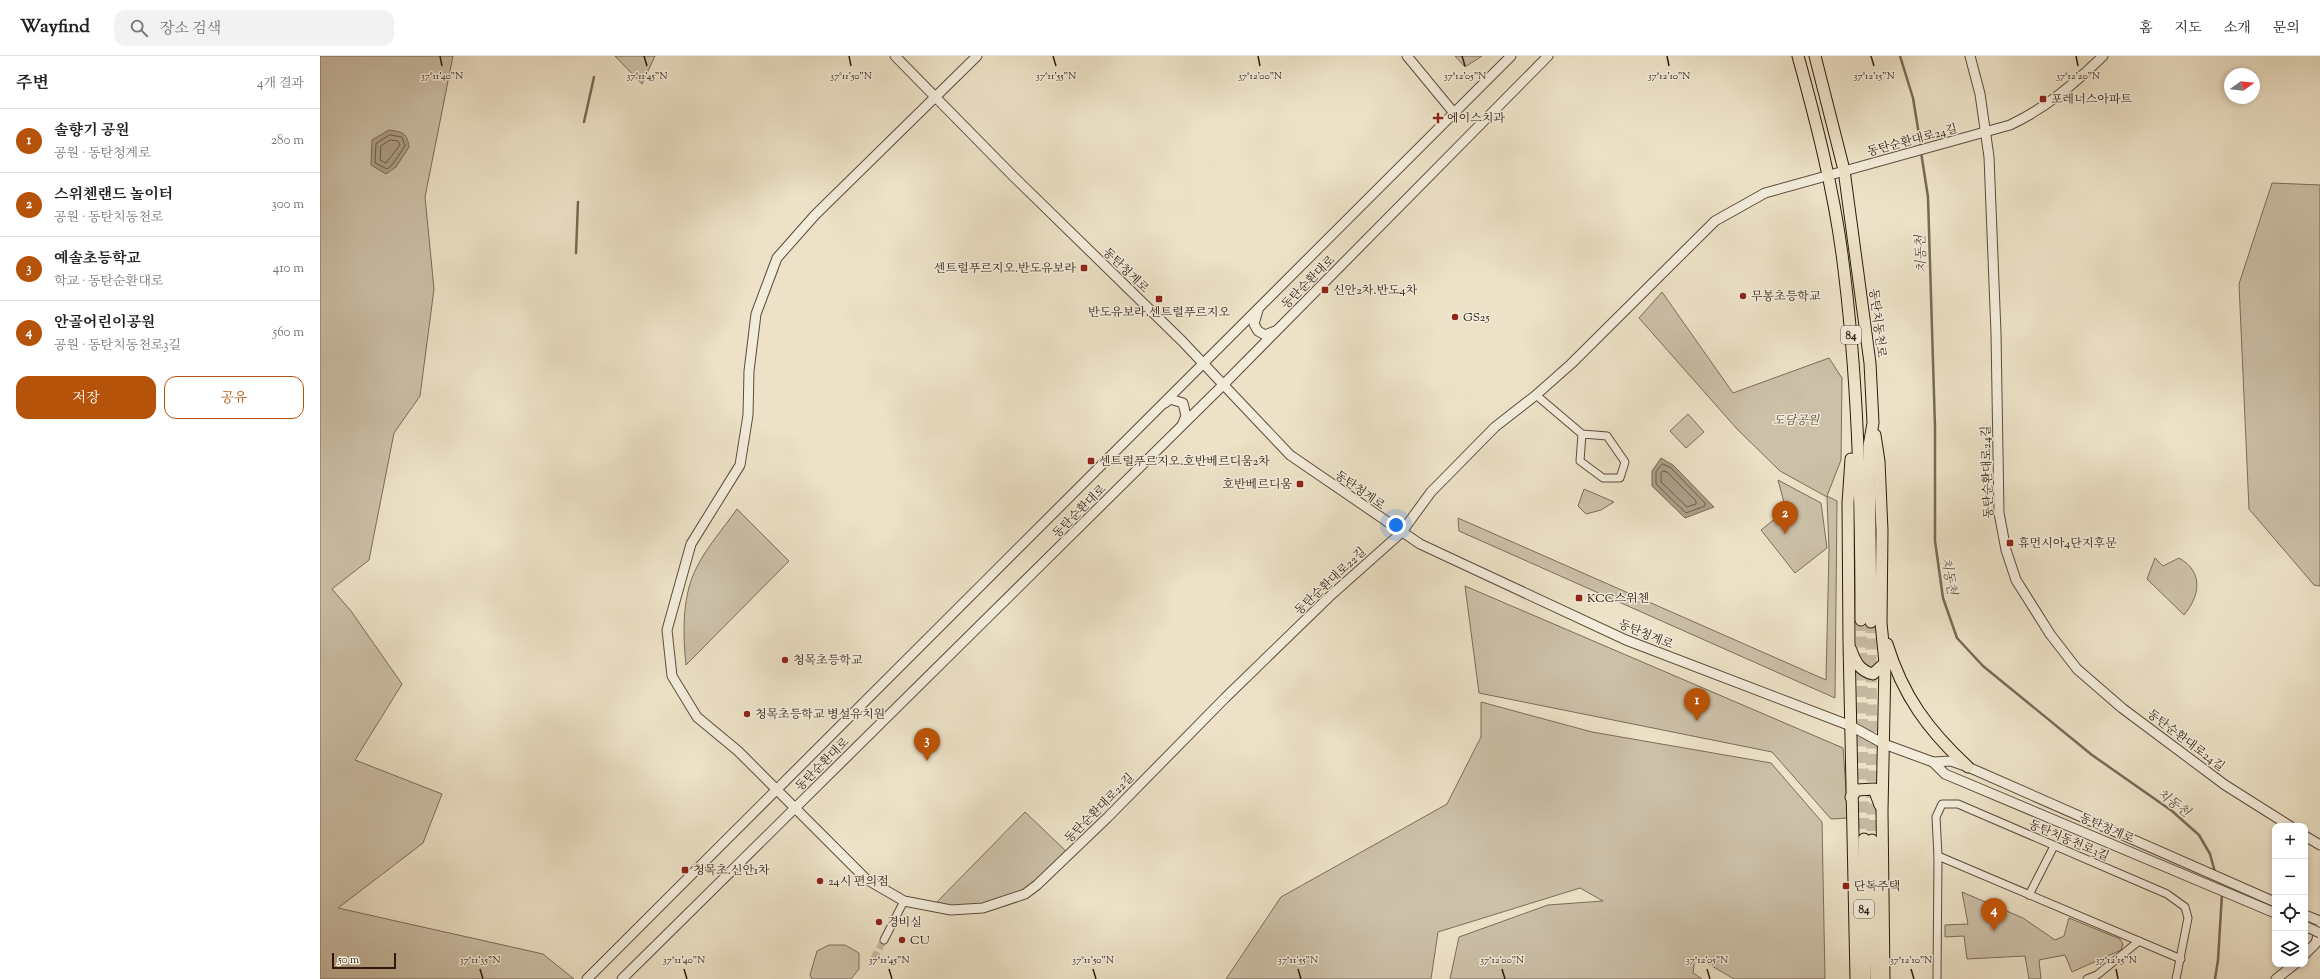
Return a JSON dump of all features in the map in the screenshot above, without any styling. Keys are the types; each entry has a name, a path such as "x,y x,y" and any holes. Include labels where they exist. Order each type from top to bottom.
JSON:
{"main road":[{"name":"84","path":"1798,56 1828,175 1842,252 1852,348 1871,622"},
{"name":"동탄치동천로","path":"1815,56 1844,170 1870,363 1873,423 1878,461 1882,531 1871,622"},
{"path":"1856,423 1852,440 1848,503 1851,796 1856,979"},
{"path":"1871,622 1885,662 1882,811 1884,979"},
{"path":"1871,622 1916,710 1944,745 1968,767"},
{"path":"1849,642 1854,659 1865,672 1873,674 1885,662"},
{"path":"1851,796 1857,790 1874,789 1882,811"},
{"name":"84","path":"1865,979 1868,839 1876,979"}],"street":[{"name":"동탄청계로","path":"895,56 1204,363 1290,455 1401,533 1420,544 1626,640 1851,726 1884,744 1933,762 1951,761 1968,767 2272,901"},
{"name":"동탄순환대로22길","path":"978,56 815,215 777,258 756,314 749,371 748,415 740,465 690,544 667,630 672,676 697,717 738,751 866,879 904,901 951,910 983,908 1025,894 1108,817 1225,698 1329,597 1401,533 1431,492 1495,427 1536,395"},
{"path":"1407,56 1454,113"},
{"name":"동탄순환대로","path":"586,979 1511,56"},
{"name":"동탄순환대로","path":"622,979 1183,425 1548,56"},
{"name":"동탄순환대로24길","path":"1970,56 1980,94 1989,157 1996,333 1999,513 2006,550 2016,580 2050,634 2077,669 2122,708 2225,785 2285,823"},
{"name":"동탄순환대로24길","path":"1536,395 1715,221 1765,193 2010,125 2043,108 2068,88 2103,56"},
{"path":"1260,307 1255,315 1254,324 1258,331 1265,335 1278,330"},
{"path":"1536,395 1582,434 1607,436 1625,462 1620,478 1603,478 1580,461 1582,434"},
{"path":"1161,405 1170,399 1183,403 1186,416 1183,425"},
{"name":"동탄청계로","path":"1933,762 1945,774 2272,913"},
{"name":"동탄치동천로3길","path":"1937,979 1938,856 1936,817 1942,804 1958,804 2167,894 2186,907 2188,918 2176,979"},
{"path":"2308,838 2320,845"},
{"path":"2029,895 2054,846"},
{"path":"1938,856 2139,942 2181,958"},
{"path":"884,940 904,901"},
{"path":"2308,916 2320,922"},
{"path":"2308,927 2320,933"},
{"path":"2308,951 2316,943 2320,928"},
{"path":"2087,979 2097,975 2139,942"},
{"path":"2276,979 2291,967"}],"green space":[{"path":"320,56 453,56 425,197 434,289 420,396 394,433 369,560 332,589 351,611 402,684 355,760 442,794 423,843 338,908 543,954 574,979 320,979"},
{"path":"615,56 655,56 642,84"},
{"path":"1455,56 1482,56 1465,67"},
{"path":"2272,183 2320,185 2320,586 2314,585 2249,509 2239,284"},
{"name":"도담공원","path":"1662,292 1733,393 1829,358 1842,378 1841,460 1827,496 1837,501 1835,698 1459,531 1458,518 1826,680 1829,550 1827,497 1780,471 1737,429 1639,318"},
{"path":"1688,414 1704,432 1686,448 1670,431"},
{"path":"1778,480 1821,503 1827,548 1795,573 1761,530 1786,510"},
{"path":"1584,489 1614,502 1601,510 1586,514 1578,506"},
{"path":"737,509 789,561 686,665 684,618 690,584 703,556"},
{"path":"2155,558 2163,566 2179,558 2193,570 2196,577 2196,592 2184,615 2147,579"},
{"path":"1465,586 1843,748 1848,818 1831,819 1772,752 1479,693"},
{"path":"1481,702 1592,732 1771,763 1822,822 1825,979 1734,979 1695,956 1693,973 1702,979 1450,979 1459,937 1548,905 1603,901 1580,888 1438,932 1431,979 1226,979 1281,897 1447,804 1481,737"},
{"path":"1025,812 1067,852 1047,873 1023,891 1011,897 986,905 973,907 946,907 934,905"},
{"path":"1962,892 2023,918 2055,940 2064,936 2069,918 2120,939 2123,944 2121,950 2072,972 2065,955 2039,960 2041,979 2029,979 2025,956 1967,959 1964,936 1945,937 1945,925 1968,924"},
{"path":"829,945 845,945 859,953 859,969 851,979 812,979 810,975 817,951"}],"water":[{"path":"389,130 404,134 409,147 396,167 386,174 371,165 372,140"},
{"path":"1661,458 1673,465 1714,507 1685,518 1652,486 1652,471"}],"waterway":[{"name":"치동천","path":"1900,56 1913,98 1921,147"},
{"path":"584,122 594,77"},
{"name":"치동천","path":"1921,152 1928,197 1935,427 1935,541 1943,598 1957,638 1983,666 2092,755 2172,811 2199,835 2210,854 2215,872"},
{"path":"576,253 578,202"},
{"name":"치동천","path":"2215,979 2218,960 2222,894"}],"tunnel":[{"path":"1861,620 1864,839"},
{"path":"1871,622 1872,840"},
{"path":"874,958 884,940"}],"place":[{"name":"포레너스아파트","path":"2043,99"},
{"name":"에이스치과","path":"1438,118"},
{"name":"센트럴푸르지오.반도유보라","path":"1084,268"},
{"name":"신안2차.반도4차","path":"1325,290"},
{"name":"무봉초등학교","path":"1743,296"},
{"name":"반도유보라.센트럴푸르지오","path":"1159,299"},
{"name":"GS25","path":"1455,317"},
{"name":"센트럴푸르지오.호반베르디움2차","path":"1091,461"},
{"name":"호반베르디움","path":"1300,484"},
{"name":"스위첸랜드 놀이터","path":"1785,534"},
{"name":"휴먼시아4단지후문","path":"2010,543"},
{"name":"KCC스위첸","path":"1579,598"},
{"name":"청목초등학교","path":"785,660"},
{"name":"청목초등학교 병설유치원","path":"747,714"},
{"name":"솔향기 공원","path":"1697,721"},
{"name":"예솔초등학교","path":"927,761"},
{"name":"청목초.신안1차","path":"685,870"},
{"name":"24시 편의점","path":"820,881"},
{"name":"단독주택","path":"1846,886"},
{"name":"경비실","path":"879,922"},
{"name":"안골어린이공원","path":"1994,931"},
{"name":"CU","path":"902,940"}]}
